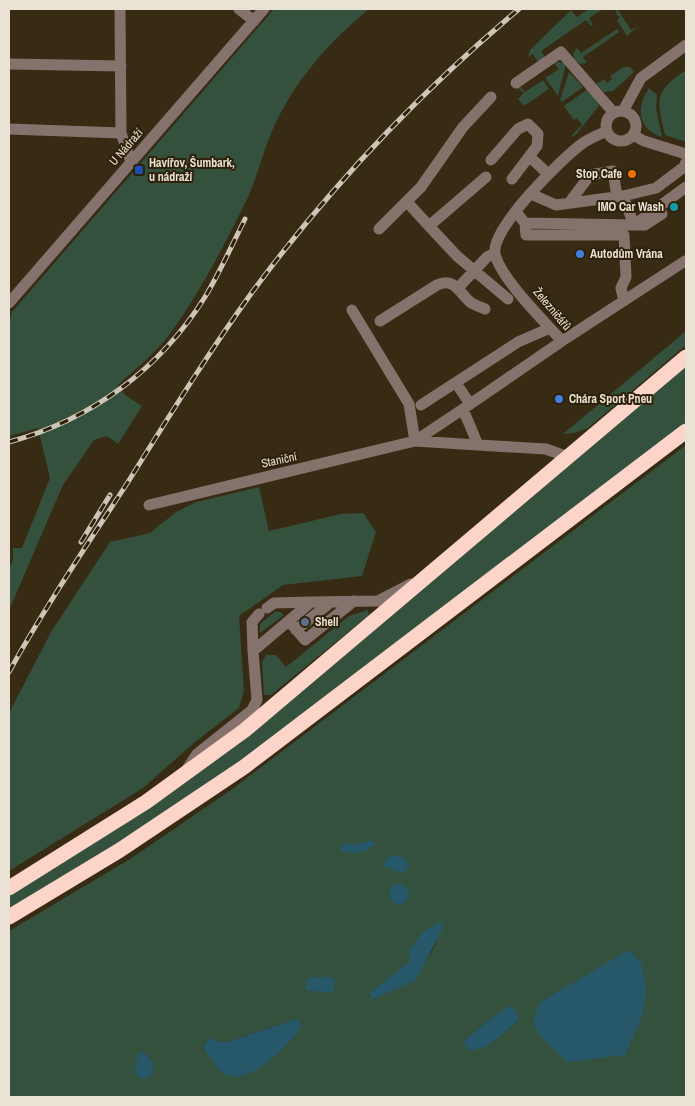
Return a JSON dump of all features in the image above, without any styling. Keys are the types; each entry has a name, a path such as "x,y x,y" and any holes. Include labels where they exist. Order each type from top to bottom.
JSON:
{"highway":[{"path":"9,888 108,827 182,776 267,712 686,357"},
{"path":"9,917 120,850 244,767 686,431"}],"street":[{"path":"120,9 121,133 131,162"},
{"path":"239,9 254,21"},
{"name":"U Nádraží","path":"9,303 264,9"},
{"path":"516,83 561,52 618,112 630,114 635,120 636,128 633,135 627,140 619,141 611,138 607,131 606,123 618,112 641,78 686,45"},
{"path":"9,64 120,66"},
{"path":"379,229 407,202 463,127 492,97"},
{"path":"491,160 518,129 528,124 538,134 537,146 530,158 512,179"},
{"path":"9,129 121,133"},
{"path":"458,288 487,257 495,253 498,236 548,174 583,143 607,131"},
{"path":"633,135 644,141 686,154"},
{"path":"84,217 98,212 136,168 142,150"},
{"path":"530,158 548,174"},
{"path":"531,194 556,205 620,196 656,188 684,167 686,162"},
{"path":"569,203 590,175 613,171 620,196 634,225"},
{"path":"430,226 486,177"},
{"path":"634,225 686,187"},
{"path":"407,202 457,256 508,299"},
{"path":"516,212 525,223 526,236 624,235 626,277 621,288 624,301"},
{"path":"525,223 646,225 662,214"},
{"name":"Železničářů","path":"467,407 562,341 510,281 495,253"},
{"path":"562,341 685,261"},
{"path":"380,321 437,284 450,282 471,302 485,309"},
{"path":"9,287 24,287"},
{"path":"352,310 409,404 415,441"},
{"path":"421,406 518,342 550,328"},
{"path":"456,383 467,407 478,445 546,448 568,457"},
{"name":"Staniční","path":"415,441 467,407"},
{"name":"Staniční","path":"149,505 415,441 478,445"},
{"path":"182,776 197,754 252,710 257,700 252,622 263,611 274,603 378,601 432,573"},
{"path":"292,625 305,640 354,601"},
{"path":"292,625 311,602"},
{"path":"254,651 292,625 331,602"}],"green space":[{"path":"274,9 369,9 340,35 314,63 291,95 269,137 248,197 202,285 163,342 118,385 125,395 142,406 118,444 107,436 94,440 63,485 9,610 9,569 13,560 13,548 22,548 50,478 38,428 9,436 9,324 12,312"},
{"path":"589,9 603,9 589,18 593,25 591,26 586,20 541,51 545,57 538,62 533,54 528,57 530,50 571,10 577,17"},
{"path":"617,9 620,9 618,10 631,30 638,26 627,36 617,20 620,18 616,13"},
{"path":"617,29 619,32 583,57 587,63 580,64 575,60 573,53 577,48 581,53"},
{"path":"554,63 566,64 558,96 545,78 559,69"},
{"path":"624,67 630,67 634,72 613,91 604,92 596,84 604,79 607,83 612,79 610,76"},
{"path":"686,70 686,142 665,135 659,104 663,91 675,78"},
{"path":"569,72 583,87 562,102 560,100"},
{"path":"543,80 549,89 524,106 518,99 524,93 518,88 520,86 525,92"},
{"path":"649,88 657,95 656,108 662,137 648,129 641,117 642,103"},
{"path":"588,89 599,104 574,137 572,135 582,125 577,118 574,120 564,106"},
{"path":"686,331 686,345 588,428 574,433 563,434"},
{"path":"686,365 686,423 288,727 171,810 9,909 9,895 113,831"},
{"path":"686,445 686,1097 9,1097 9,931 130,859 231,790","holes":["437,940 427,959 411,976 373,1000 370,994","629,951 641,962 540,1002","511,1006 520,1019 490,1045 463,1042 487,1021","296,1019 222,1072 203,1048 209,1038 222,1042"]},
{"path":"259,487 269,531 341,514 363,513 376,532 362,576 283,585 239,616 244,691 239,708 195,742 143,788 9,871 9,713 51,632 110,542 150,533 176,512 196,502"},
{"path":"368,610 369,615 271,695 264,695 262,662 266,655 276,655 286,667 349,616"},
{"path":"276,611 282,613 283,616 260,633 260,624"}],"water":[{"path":"370,841 376,843 364,851 350,853 340,851 343,844 359,844"},
{"path":"388,857 404,858 409,865 406,871 402,873 383,866"},
{"path":"399,884 406,887 409,894 406,901 399,904 392,901 389,894 392,887"},
{"path":"440,922 443,928 416,980 372,1000 370,993 410,961 408,951 423,932"},
{"path":"629,950 641,962 646,988 643,1014 625,1055 567,1062 541,1037 533,1022 540,1002"},
{"path":"327,977 335,979 333,993 305,990 308,978"},
{"path":"511,1005 520,1019 490,1045 470,1051 463,1042 487,1021"},
{"path":"296,1019 302,1026 288,1043 255,1071 243,1075 232,1076 222,1072 203,1048 209,1038 222,1042 230,1041"},
{"path":"144,1052 154,1065 150,1077 139,1078 135,1070 138,1053"}],"railway":[{"path":"9,672 52,600 204,362 236,314 282,252 345,178 412,107 446,73 519,9"},
{"path":"9,442 68,420 121,388 145,369 167,347 205,297 245,219"},
{"path":"81,542 110,495"}],"place":[{"name":"Havířov, Šumbark, u nádraží","path":"139,170"},
{"name":"Stop Cafe","path":"632,174"},
{"name":"IMO Car Wash","path":"674,207"},
{"name":"Autodům Vrána","path":"580,254"},
{"name":"Chára Sport Pneu","path":"559,399"},
{"name":"Shell","path":"305,622"}]}
